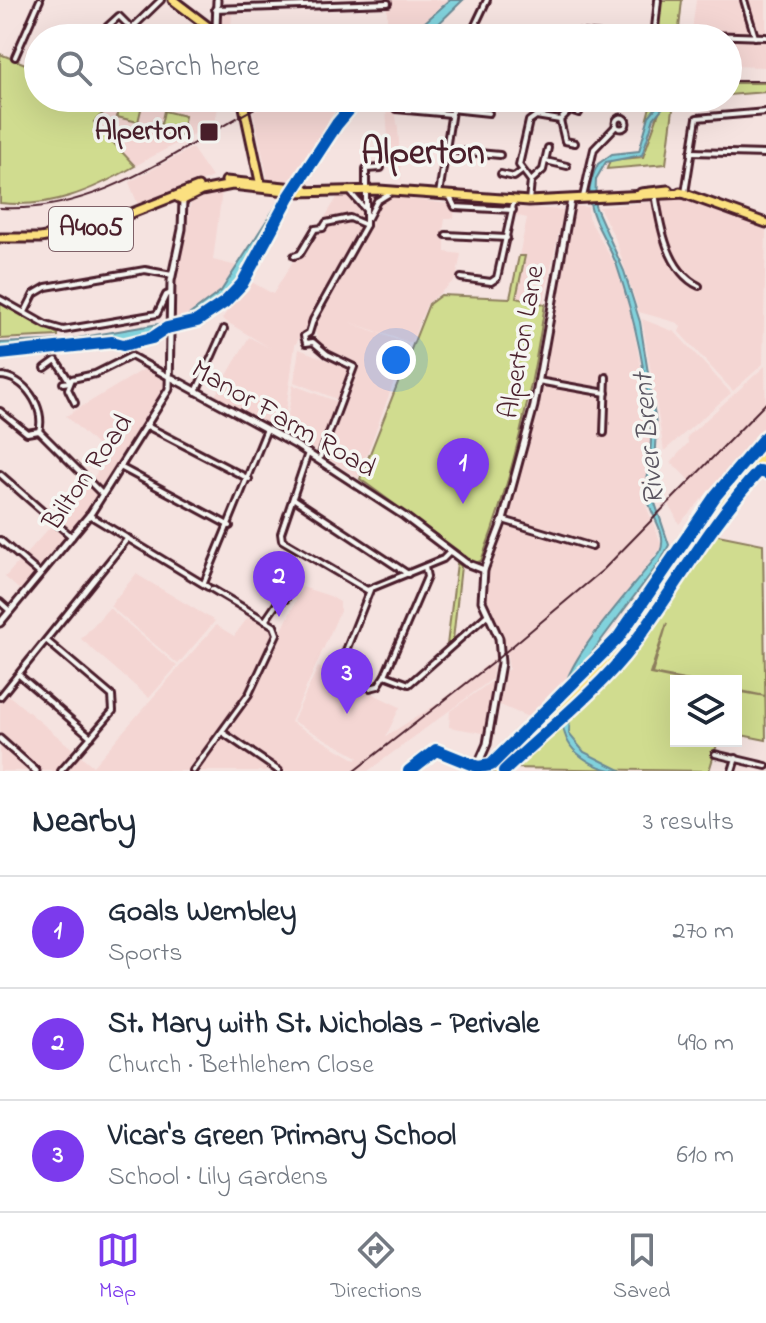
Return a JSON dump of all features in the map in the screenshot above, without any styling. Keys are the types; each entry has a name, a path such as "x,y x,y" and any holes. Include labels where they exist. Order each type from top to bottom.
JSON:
{"highway":[{"path":"495,770 643,624 712,519 765,449"},
{"path":"582,686 631,628 712,506 765,449"}],"main road":[{"path":"176,3 208,23"},
{"path":"245,112 261,185"},
{"name":"A4005","path":"0,238 40,238 91,229 232,180 313,191 396,191 529,201 685,193 766,223"}],"street":[{"path":"29,24 40,0"},
{"path":"136,24 161,0"},
{"path":"216,24 217,0"},
{"path":"302,0 302,7"},
{"path":"475,24 487,0"},
{"path":"655,24 658,0"},
{"path":"744,0 755,37"},
{"path":"215,12 344,2 388,3"},
{"path":"208,23 215,12"},
{"path":"110,24 118,16 127,24"},
{"path":"15,57 24,36"},
{"path":"742,36 766,37"},
{"path":"439,196 451,112 489,113"},
{"path":"531,181 519,165 530,118 560,120 568,112"},
{"path":"685,193 697,118 766,112"},
{"path":"560,120 565,141 575,143"},
{"path":"585,199 594,149 616,126"},
{"path":"529,201 531,181 541,172 548,148"},
{"path":"446,150 500,155"},
{"path":"691,152 766,154"},
{"path":"546,161 567,166"},
{"path":"366,224 366,169 381,168"},
{"path":"501,174 514,177 522,171"},
{"path":"349,191 366,211"},
{"path":"319,460 354,367 323,352 313,342 304,340 377,201 396,191"},
{"path":"655,194 676,265 687,279 699,286"},
{"name":"Manor Farm Road","path":"183,196 182,229 172,275 171,378 308,453 450,552 484,570"},
{"path":"450,197 455,207 513,210"},
{"path":"461,278 495,280 514,200"},
{"name":"Alperton Lane","path":"476,769 487,744 501,663 499,638 481,595 484,570 503,520 538,381 571,200"},
{"path":"294,256 300,254 315,229 323,228 326,223 350,218 366,224"},
{"path":"446,235 507,238"},
{"path":"24,312 34,294 46,287 145,270 172,275"},
{"path":"0,299 63,330 157,314 167,294 171,293"},
{"path":"196,392 224,329"},
{"path":"309,333 314,337 313,342"},
{"path":"63,383 131,356 171,378"},
{"path":"45,368 56,360 70,382 68,389 75,399"},
{"path":"0,376 15,377 28,390 41,420 39,431"},
{"path":"604,433 606,377"},
{"name":"Bilton Road","path":"0,623 104,495 166,394 171,378"},
{"path":"538,381 606,393"},
{"path":"0,411 27,433 39,431"},
{"path":"147,426 249,479"},
{"path":"208,586 267,429"},
{"path":"39,431 104,495"},
{"path":"751,470 764,472 765,449"},
{"path":"308,453 281,533 282,540 370,590"},
{"path":"122,468 230,526"},
{"path":"0,474 72,537"},
{"path":"293,498 408,574"},
{"path":"89,515 277,630 250,692 193,771"},
{"path":"503,520 592,547"},
{"path":"0,697 128,538"},
{"path":"0,540 40,574"},
{"path":"425,567 427,577 378,686 370,688 339,672 370,590 425,567 450,552"},
{"path":"265,621 278,602 286,599"},
{"path":"0,602 10,611"},
{"path":"385,675 409,684 487,615"},
{"path":"47,641 112,696 113,711 61,771"},
{"path":"19,675 91,737"},
{"path":"222,732 279,771"},
{"path":"0,739 36,771"},
{"path":"409,771 436,750 476,769 495,770"},
{"path":"715,754 766,766"},
{"path":"732,771 736,758"}],"shaded area":[{"path":"387,0 449,0 426,22 387,24"},
{"path":"696,0 766,0 766,67 742,66 742,24 693,24"},
{"path":"218,12 232,12 231,24 218,24"},
{"path":"104,112 217,112 214,123 135,166 94,122"},
{"path":"253,112 334,112 290,181 268,180"},
{"path":"386,112 395,112 402,185 400,168 390,168"},
{"path":"192,148 212,177 140,210 129,182"},
{"path":"222,191 213,260 237,266 222,290 198,311 174,319 175,274 192,198"},
{"path":"338,196 390,196 448,204 455,208 454,218 445,218 442,239 445,240 445,252 461,254 456,279 427,304 411,343 349,322 408,344 358,478 324,456 358,368 353,361 329,351 318,341 314,327 321,311 316,310 295,345 283,431 215,396 249,337 270,348 222,319 248,280 273,294 295,258 301,257"},
{"path":"694,200 766,229 763,364 733,391 679,332 681,327 678,323 639,312 615,238 599,207"},
{"path":"574,206 588,207 588,217 619,272 631,314 651,423 651,459 644,501 662,546 571,668 568,685 533,719 495,703 489,734 449,727 450,711 509,669 506,648 487,598 489,572 533,425 557,280"},
{"path":"515,207 564,210 543,303 515,299 525,256 519,256 527,218 514,215"},
{"path":"642,319 675,332 731,393 664,451"},
{"path":"299,349 350,369 339,400 294,382"},
{"path":"765,366 766,429 679,524 668,502 689,480 671,462 688,443 687,437"},
{"path":"146,368 166,379 164,391 91,508 23,593 5,577 91,482 127,423 130,424 126,422 106,454 66,416"},
{"path":"293,385 338,402 319,452 285,432"},
{"path":"136,574 215,621 178,664 110,606"},
{"path":"302,587 340,602 340,611 291,722 356,760 358,757 293,721 318,667 400,707 386,736 440,702 494,659 492,679 368,771 0,771 0,703 7,694 93,766 216,625 234,636 249,616 280,635"},
{"path":"109,608 177,666 149,698 81,639"}],"green space":[{"path":"660,0 682,0 679,24 658,24"},
{"path":"0,54 24,63 24,112 104,112 94,122 135,166 70,196 36,203 0,203"},
{"path":"742,83 766,83 766,92 742,94"},
{"path":"118,112 140,112 138,122 117,117"},
{"path":"164,112 185,116 181,137 159,133"},
{"path":"659,112 673,112 666,164 607,169 610,160 643,157"},
{"path":"519,256 525,256 516,298 545,304 512,466 481,561 475,563 360,479 429,304 441,295 510,298"},
{"path":"0,303 58,334 58,336 0,339"},
{"path":"713,534 763,544 766,740 742,735 742,692 765,696 742,691 742,675 670,677 652,674 667,623 650,674 670,678 670,747 716,747 709,771 509,768 632,649"},
{"path":"457,563 461,566 453,640 447,645"}],"water":[{"path":"450,0 463,0 438,24 423,24"},
{"path":"337,112 346,112 289,196 241,283 224,301 197,320 122,344 112,342 73,349 0,353 0,343 66,340 182,320 221,291"},
{"path":"652,112 659,112 654,118 642,155 606,162 596,179 595,206 624,271 640,322 657,430 653,497 669,545 662,559 572,679 569,734 584,752 622,771 616,771 592,764 571,746 563,728 561,706 575,663 597,630 660,552 662,545 647,494 651,433 647,389 635,327 617,266 594,217 589,193 598,164 612,154 639,151"}],"railway":[{"path":"742,81 766,81"},
{"path":"0,208 39,207 75,200 110,187 143,172 248,112"},
{"path":"354,771 491,664 603,570 766,403"}],"cycle path":[{"path":"0,354 112,342 123,345 152,338 167,328 197,321 225,302 242,284 289,197 347,112"},
{"path":"409,771 436,750 478,767 491,765 618,638 716,495 766,436"},
{"path":"504,771 588,695 618,663 724,513 759,471 766,473"}],"place":[{"name":"Alperton","path":"209,132"},
{"name":"Goals Wembley","path":"463,504"},
{"name":"St. Mary with St. Nicholas - Perivale","path":"279,617"},
{"name":"Vicar's Green Primary School","path":"347,714"}],"district":[{"name":"Alperton","path":"423,154"}],"water label":[{"name":"River Brent","path":"650,439"}]}
